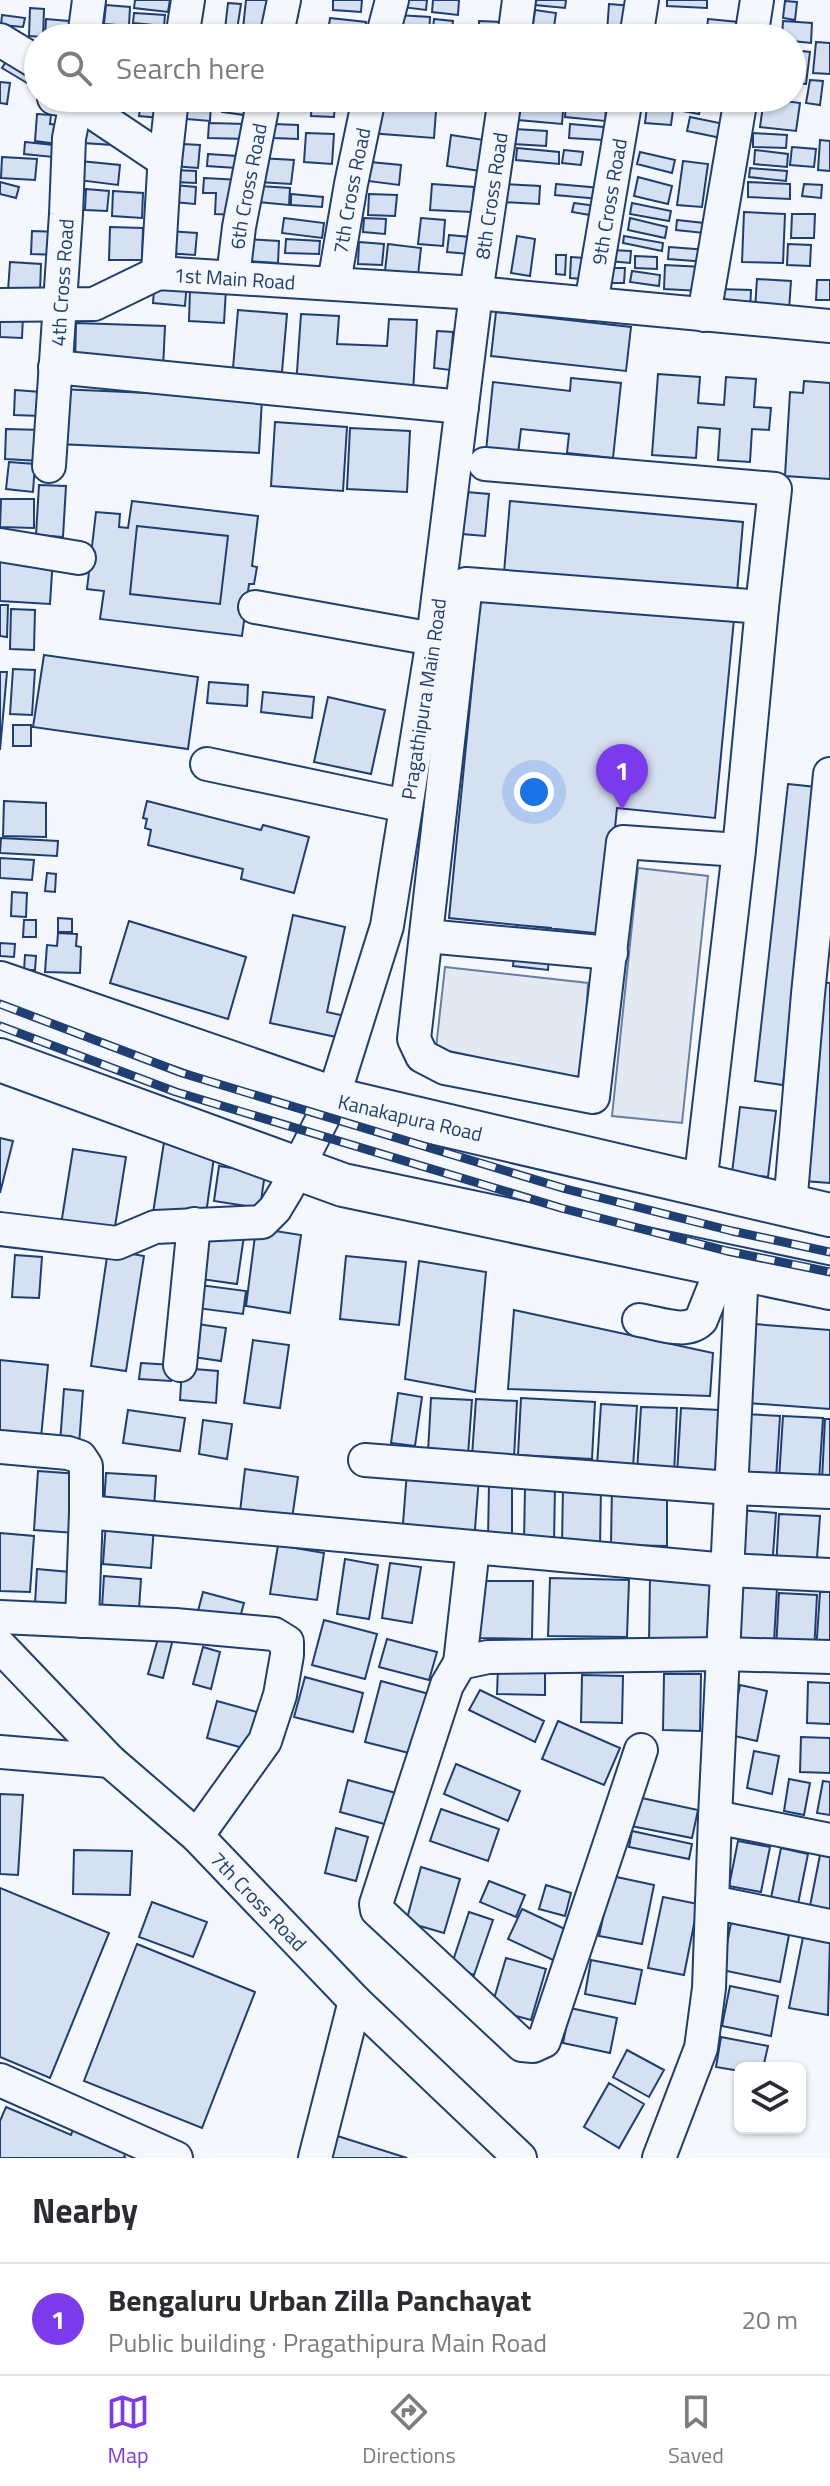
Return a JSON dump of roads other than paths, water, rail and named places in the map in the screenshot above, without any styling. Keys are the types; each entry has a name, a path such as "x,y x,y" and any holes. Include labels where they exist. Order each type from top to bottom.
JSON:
{"main road":[{"name":"Kanakapura Road","path":"0,983 333,1098 830,1215"},
{"path":"0,1060 343,1185 830,1288"}],"street":[{"path":"86,24 89,0"},
{"path":"184,24 188,0"},
{"path":"279,24 284,0"},
{"path":"386,24 392,0"},
{"path":"516,24 519,0"},
{"path":"638,24 642,0"},
{"path":"753,24 757,0"},
{"path":"0,40 24,55"},
{"name":"4th Cross Road","path":"49,466 70,112"},
{"path":"90,112 165,161"},
{"path":"158,273 170,112"},
{"name":"6th Cross Road","path":"233,277 239,227 261,112"},
{"name":"7th Cross Road","path":"334,283 366,112"},
{"name":"8th Cross Road","path":"476,293 503,112"},
{"name":"9th Cross Road","path":"591,304 624,112"},
{"path":"704,315 739,112"},
{"name":"1st Main Road","path":"0,305 94,304 158,273 476,293 830,326"},
{"name":"Pragathipura Main Road","path":"194,1224 262,1222 275,1209 333,1098 387,926 433,639 476,293"},
{"path":"55,367 462,407"},
{"path":"485,464 775,489 739,850 700,1185"},
{"path":"0,545 79,558"},
{"path":"739,850 623,842 593,1097 445,1068 422,1056 414,1039 466,584 762,607"},
{"path":"255,607 433,639"},
{"path":"207,764 406,806"},
{"path":"790,1206 820,975 830,774"},
{"path":"426,936 611,953"},
{"path":"0,1229 117,1243 155,1227 194,1224 180,1365"},
{"path":"639,1320 685,1328 695,1326 732,1267"},
{"path":"659,2158 701,2048 709,1988 730,1488 732,1267"},
{"path":"0,1447 68,1453 80,1457 86,1466 82,1621"},
{"path":"365,1460 730,1488 830,1492"},
{"path":"86,1512 727,1570 830,1575"},
{"path":"473,1548 460,1663 447,1685 376,1904 377,1910 522,2045 533,2046 544,2041 641,1750"},
{"path":"0,1617 175,1625 274,1634 287,1642 280,1695 265,1741 197,1836"},
{"name":"7th Cross Road","path":"0,1646 110,1761 197,1836 355,2001 520,2158"},
{"path":"460,1663 488,1657 722,1654 830,1657"},
{"path":"0,1752 110,1761"},
{"path":"715,1817 830,1840"},
{"path":"712,1902 830,1926"},
{"path":"315,2158 355,2001"},
{"path":"1,2085 176,2158"}],"railway":[{"path":"0,1004 182,1073 566,1189 830,1252"},
{"path":"0,1026 176,1092 561,1208 727,1251 830,1272"}],"place":[{"name":"Bengaluru Urban Zilla Panchayat","path":"622,810"}]}
